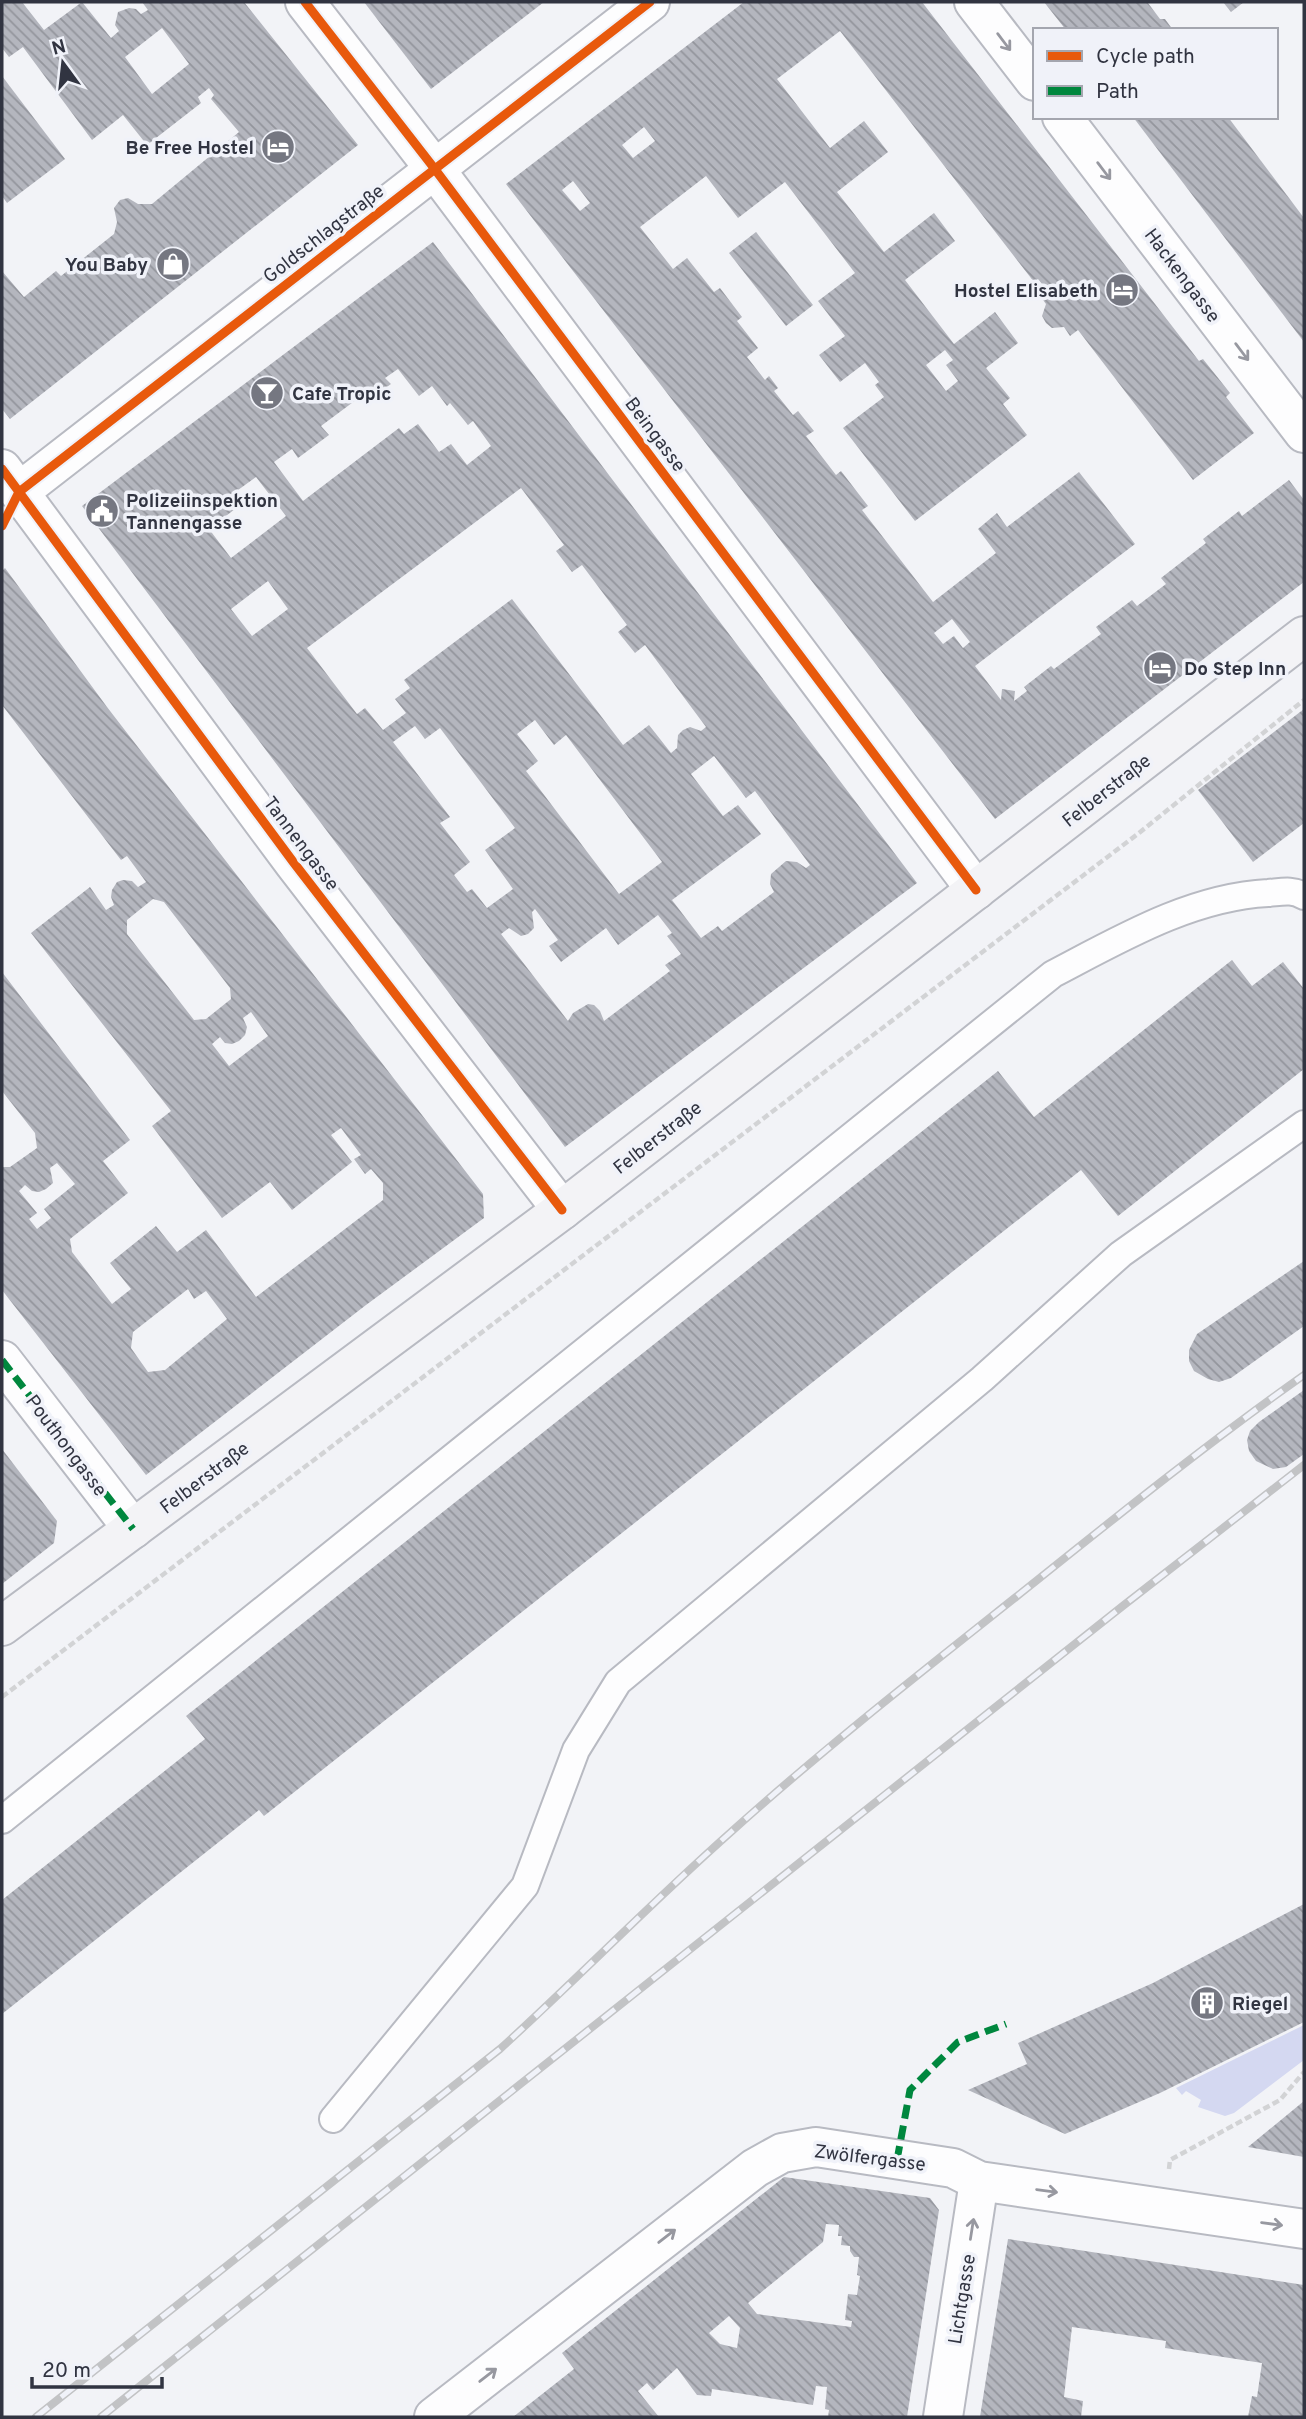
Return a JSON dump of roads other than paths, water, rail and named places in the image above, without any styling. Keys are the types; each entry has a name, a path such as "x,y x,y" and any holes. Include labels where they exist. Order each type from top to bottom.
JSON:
{"main road":[{"name":"Felberstraße","path":"2,1626 562,1210 1304,636"}],"street":[{"name":"Beingasse","path":"305,2 434,169 976,890"},
{"name":"Goldschlagstraße","path":"8,483 434,169 650,2"},
{"path":"974,2 1033,78"},
{"name":"Hackengasse","path":"1064,119 1304,433"},
{"name":"Tannengasse","path":"8,483 294,863 562,1210"},
{"name":"Pouthongasse","path":"2,1360 133,1529"},
{"name":"Zwölfergasse","path":"434,2417 755,2168 782,2153 816,2147 953,2168 979,2181 1304,2229"},
{"name":"Lichtgasse","path":"943,2417 979,2181"}],"lane":[{"path":"2,1820 1053,974 1124,937 1206,903 1249,894 1302,890"},
{"path":"332,2119 525,1886 576,1750 618,1682 982,1379 1121,1254 1304,1124"}],"railway":[{"path":"36,2417 500,2049 702,1859 836,1742 1158,1484 1304,1375"},
{"path":"101,2417 1304,1465"}],"place":[{"name":"Be Free Hostel","path":"278,147"},
{"name":"You Baby","path":"173,264"},
{"name":"Hostel Elisabeth","path":"1122,290"},
{"name":"Cafe Tropic","path":"267,393"},
{"name":"Polizeiinspektion Tannengasse","path":"102,511"},
{"name":"Do Step Inn","path":"1160,668"},
{"name":"Riegel","path":"1207,2003"}]}
